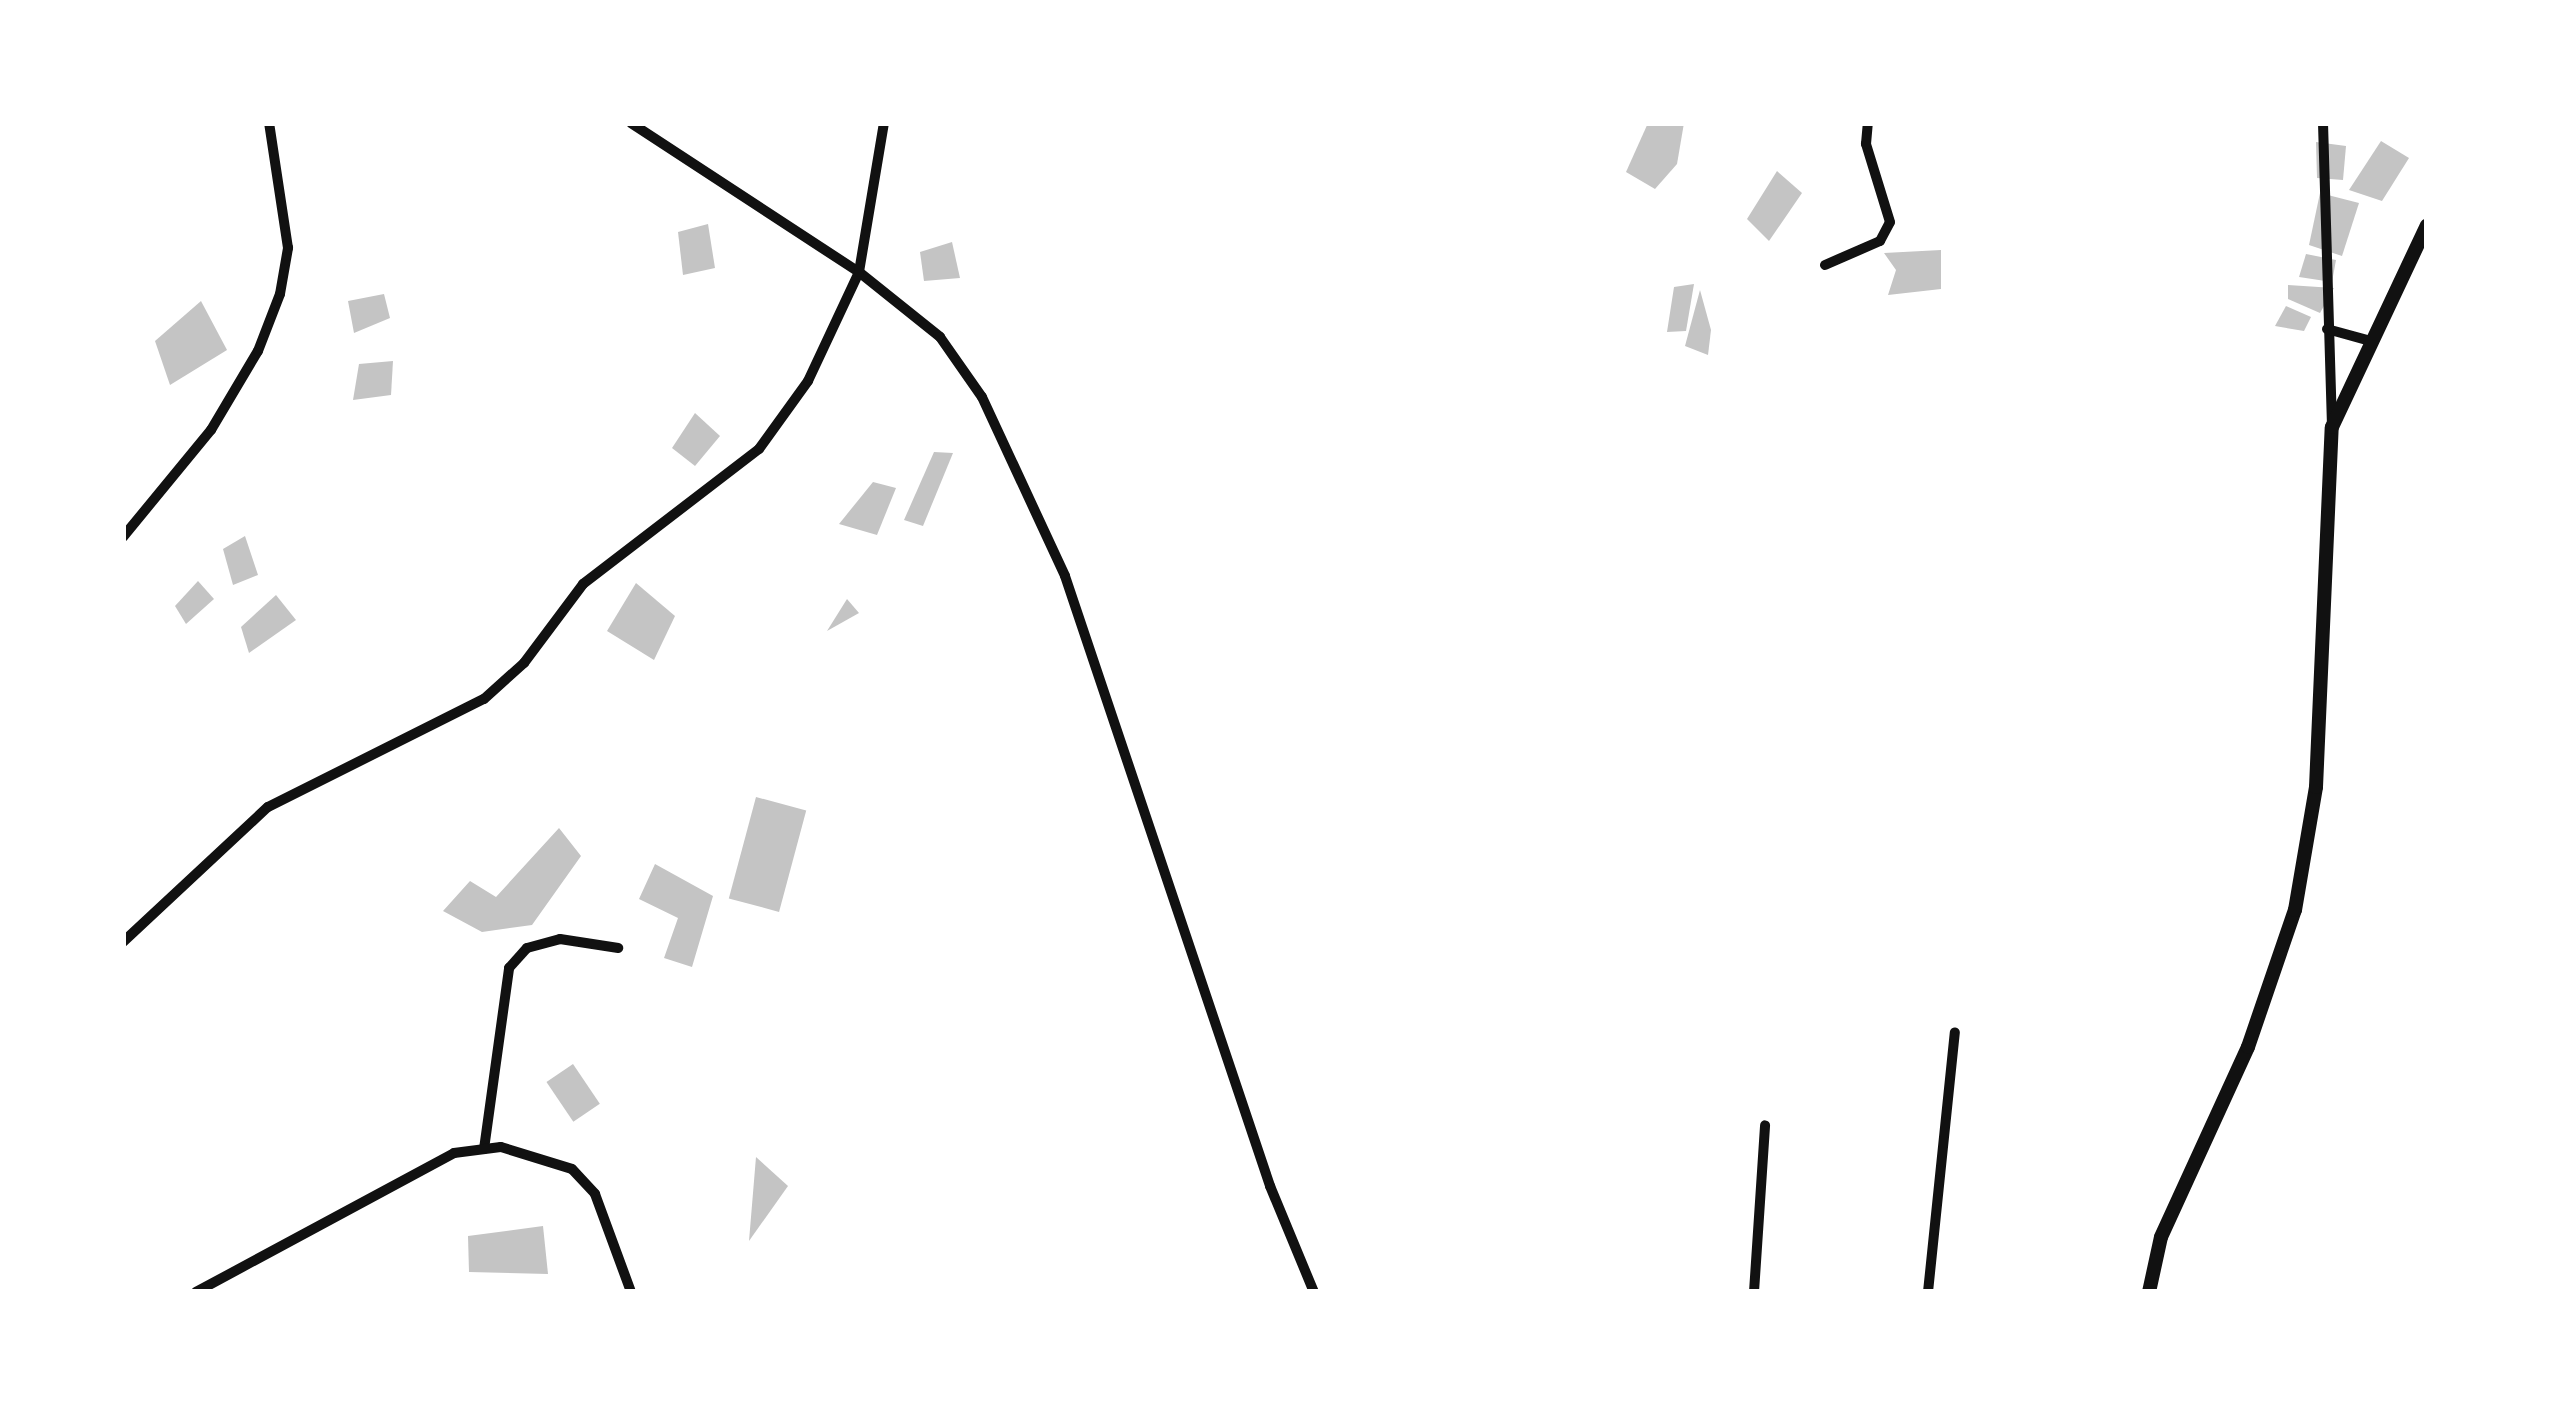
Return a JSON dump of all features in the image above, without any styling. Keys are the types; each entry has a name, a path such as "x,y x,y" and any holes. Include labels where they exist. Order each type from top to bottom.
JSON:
{"street":[{"path":"123,537 211,430 259,351 280,293 288,248 268,123"},
{"path":"631,123 859,272 940,337 982,397 1065,576 1270,1186 1314,1292"},
{"path":"123,942 268,808 484,699 524,663 584,584 759,449 808,381 859,272 884,123"},
{"path":"1825,266 1880,241 1890,222 1866,144 1868,123"},
{"path":"2150,1292 2161,1237 2248,1048 2295,910 2319,740 2332,427 2323,123"},
{"path":"2332,427 2367,340 2427,225"},
{"path":"2327,328 2367,340"},
{"path":"484,1149 509,968 527,949 560,939 617,948"},
{"path":"1928,1292 1955,1032"},
{"path":"1754,1292 1765,1124"},
{"path":"196,1292 454,1153 484,1149 572,1169 595,1194 631,1292"}],"building":[{"path":"1648,123 1684,123 1677,164 1655,189 1626,172"},
{"path":"2381,141 2409,158 2382,201 2349,190"},
{"path":"2316,142 2346,146 2343,180 2317,178"},
{"path":"1777,171 1802,193 1769,241 1747,219"},
{"path":"2320,193 2359,203 2342,256 2309,245"},
{"path":"708,224 715,268 683,275 678,232"},
{"path":"952,242 960,278 924,281 920,252"},
{"path":"1941,250 1941,289 1888,295 1896,270 1884,253"},
{"path":"2306,254 2336,260 2332,282 2299,277"},
{"path":"1694,284 1686,331 1667,332 1674,287"},
{"path":"2288,285 2334,288 2320,313 2288,299"},
{"path":"1700,290 1711,330 1708,355 1685,346"},
{"path":"384,294 390,318 354,333 348,301"},
{"path":"201,301 227,350 170,385 155,341"},
{"path":"2286,306 2311,317 2304,331 2275,326"},
{"path":"393,361 391,395 353,400 359,364"},
{"path":"695,413 720,436 695,466 672,448"},
{"path":"934,452 953,453 923,526 904,520"},
{"path":"873,482 896,488 877,535 839,524"},
{"path":"245,536 258,575 233,585 223,549"},
{"path":"198,581 214,599 186,624 175,606"},
{"path":"636,583 675,616 654,660 607,631"},
{"path":"276,595 296,620 249,653 241,627"},
{"path":"847,599 859,613 827,631"},
{"path":"756,797 806,810 779,912 729,898"},
{"path":"559,828 581,856 532,925 482,932 443,911 470,881 496,897"},
{"path":"655,864 713,896 692,967 664,958 678,918 639,899"},
{"path":"573,1064 600,1104 573,1122 546,1082"},
{"path":"756,1157 788,1186 749,1241"},
{"path":"543,1226 548,1274 469,1272 468,1236"}]}
